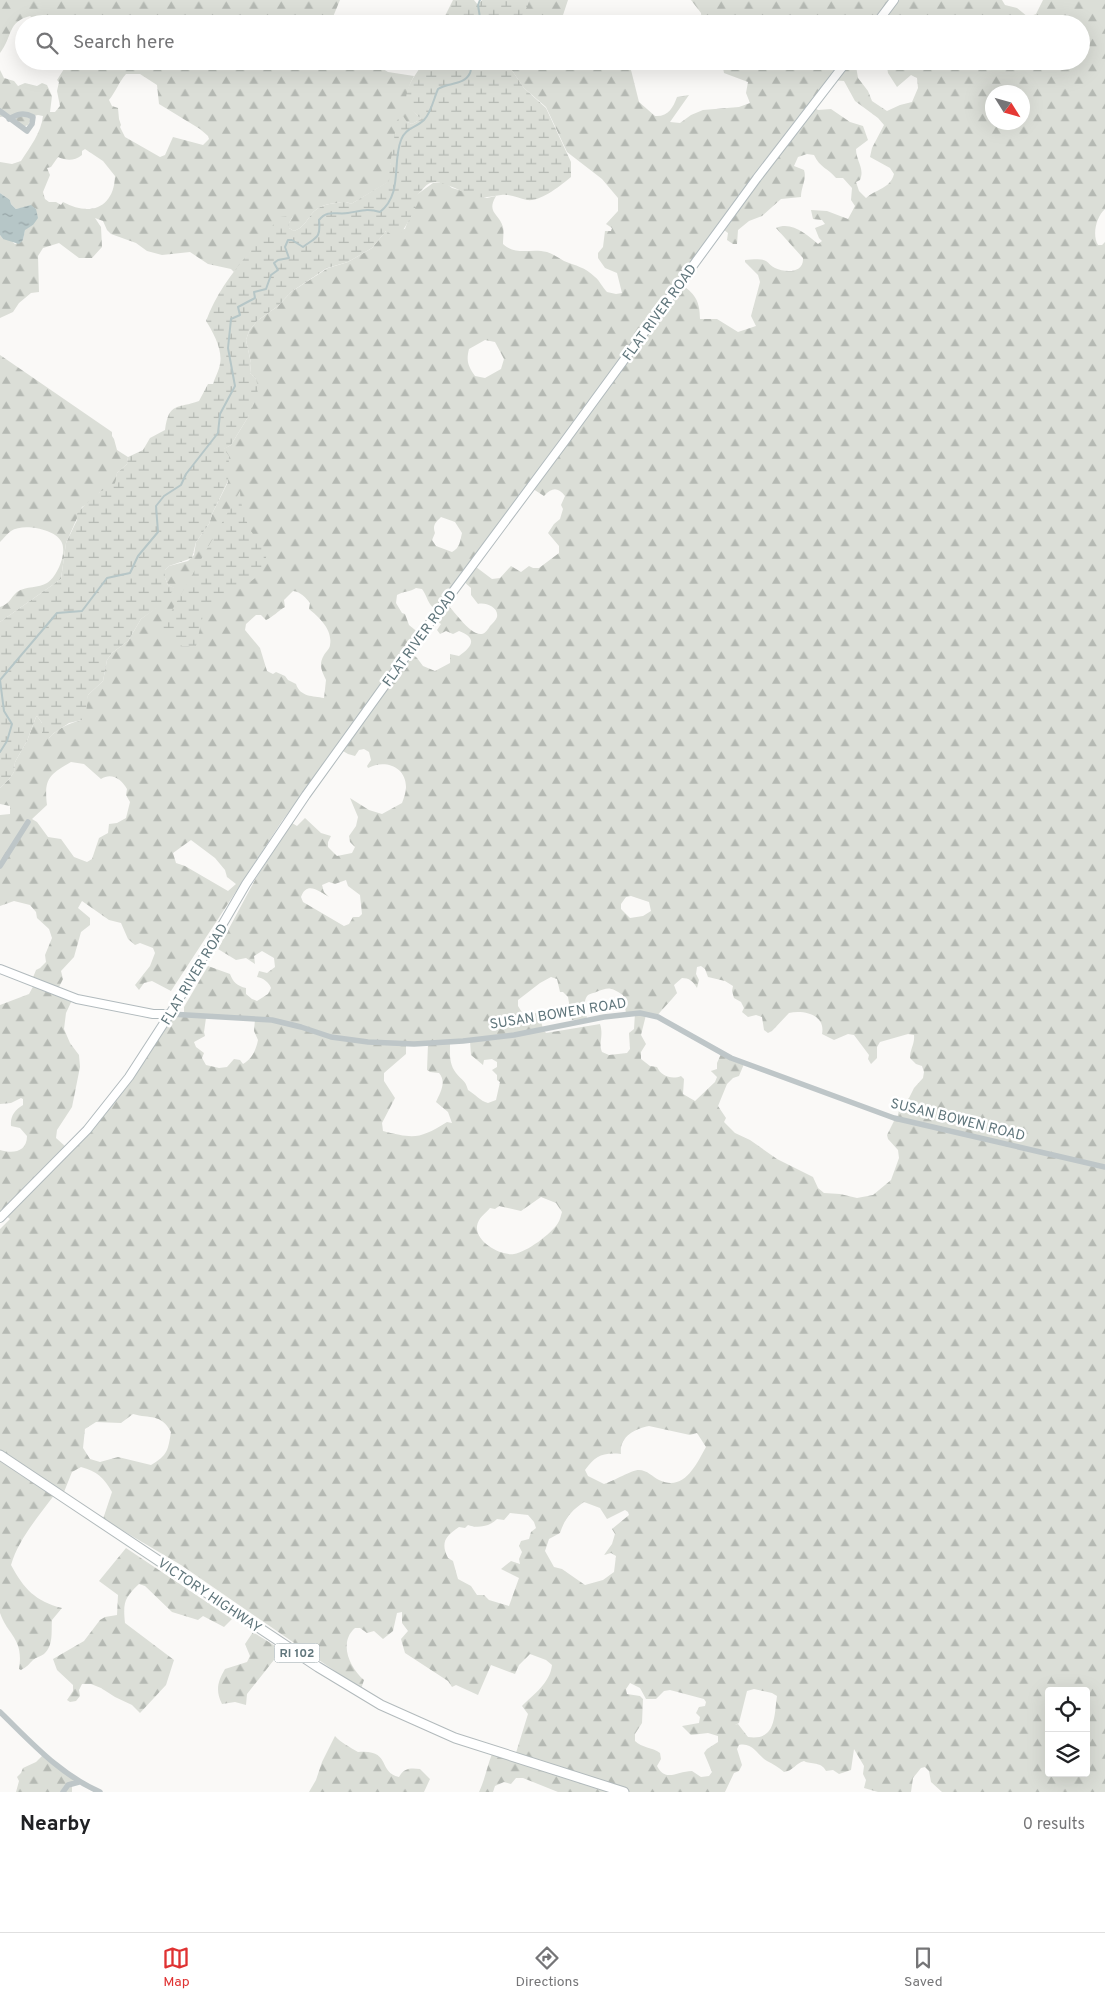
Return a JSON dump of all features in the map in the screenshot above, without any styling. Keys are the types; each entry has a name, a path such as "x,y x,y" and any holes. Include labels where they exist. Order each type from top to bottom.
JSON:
{"main road":[{"path":"883,15 894,0"},
{"name":"FLAT RIVER ROAD","path":"0,1218 100,1116 129,1077 170,1014 246,884 306,795 437,613 753,184 840,70"},
{"path":"0,969 77,999 152,1014 170,1014"},
{"name":"VICTORY HIGHWAY","path":"0,1455 318,1668 364,1696 455,1738 624,1792"}],"street":[{"path":"0,111 9,119"},
{"path":"0,866 28,822"},
{"name":"SUSAN BOWEN ROAD","path":"170,1014 272,1020 301,1026 331,1037 368,1042 414,1044 454,1042 514,1035 604,1016 640,1012 658,1017 731,1058 894,1118 1105,1167"},
{"path":"0,1712 34,1746 79,1782 100,1792"},
{"path":"63,1792 68,1785 79,1782"}],"green space":[{"path":"0,0 340,0 334,15 15,15 15,25 0,53"},
{"path":"453,0 474,0 478,5 482,0 529,0 522,15 446,15"},
{"path":"529,0 568,0 563,15 522,15"},
{"path":"691,0 1002,0 1005,5 1017,8 1026,15 701,15"},
{"path":"1043,0 1105,0 1105,209 1099,217 1095,236 1098,245 1102,245 1105,242 1105,1792 942,1792 931,1782 929,1771 925,1767 921,1768 913,1778 911,1792 878,1792 864,1788 866,1780 863,1774 864,1766 854,1749 851,1770 839,1774 833,1770 826,1771 819,1764 804,1761 784,1772 748,1745 739,1745 737,1749 742,1765 739,1771 734,1773 725,1792 558,1792 523,1778 516,1778 511,1784 504,1782 495,1786 493,1792 479,1792 492,1754 515,1756 528,1714 522,1706 545,1683 552,1665 546,1660 530,1654 519,1665 515,1674 491,1665 478,1695 456,1685 452,1687 448,1681 405,1653 401,1639 408,1631 402,1623 402,1612 397,1613 393,1631 383,1639 374,1631 367,1633 360,1628 355,1628 350,1634 347,1641 348,1655 354,1669 364,1680 361,1689 181,1565 103,1519 112,1492 96,1473 81,1467 72,1472 62,1497 0,1450 0,1229 10,1219 0,1211 0,1150 14,1152 22,1149 25,1146 27,1136 20,1128 11,1126 12,1116 23,1105 23,1099 0,1104 0,1005 29,994 35,983 32,980 36,970 46,962 45,955 52,938 49,929 37,918 36,912 30,905 14,901 0,906 0,815 10,814 10,806 0,804 0,788 14,772 15,762 27,741 37,716 42,723 42,738 49,738 64,726 82,720 88,695 103,681 107,660 112,653 128,641 141,619 161,604 174,588 168,585 165,578 165,570 169,566 188,561 194,555 196,542 209,524 228,482 223,449 231,445 248,417 256,379 250,373 251,363 246,340 249,331 257,321 278,306 291,292 328,268 348,262 372,248 386,231 405,229 413,209 415,196 433,183 446,183 452,188 487,198 496,196 492,206 503,227 503,244 508,248 518,251 549,253 588,271 607,292 622,293 617,273 605,268 598,258 598,253 603,247 605,231 611,231 612,228 606,224 618,211 618,198 602,179 567,152 546,107 524,88 512,70 631,70 639,102 655,116 667,113 674,105 677,97 689,95 670,122 680,123 691,115 703,110 739,107 750,103 746,93 748,82 724,73 723,70 857,70 858,78 868,91 872,101 887,111 912,102 918,88 917,78 911,75 897,87 888,70 1090,70 1090,15 1033,15 1036,14","holes":["830,80 844,81 855,101 878,118 884,125 872,148 870,157 890,168 894,174 886,186 866,198 859,191 856,182 860,180 861,168 856,149 868,140 863,126 850,122 831,109 818,110 811,105","807,154 814,155 819,163 836,178 843,178 852,188 851,200 855,206 848,219 827,211 811,210 813,219 822,220 825,224 815,228 822,241 818,244 799,230 788,226 776,228 803,258 801,267 794,271 779,270 764,260 745,260 758,275 760,282 751,316 756,326 738,332 717,319 700,319 696,298 679,283 720,227 728,233 727,240 737,244 738,230 749,221 762,216 781,199 801,197 805,173 804,170 794,166 798,157","485,340 495,342 504,359 501,369 485,378 475,376 468,360 469,349","530,487 544,496 555,489 560,491 565,496 561,505 563,509 560,519 548,533 559,546 559,553 539,568 529,566 521,572 511,566 500,578 492,579 472,564","441,517 455,522 462,533 457,548 452,552 436,546 432,540 435,533 435,524","462,580 471,588 471,595 478,604 491,606 496,610 497,617 486,632 482,634 472,631 467,627 445,602","416,588 422,589 429,603 437,611 433,618 441,624 437,630 440,634 446,631 453,634 459,631 471,640 470,646 464,653 459,656 450,654 450,663 435,671 423,666 408,650 420,634 409,625 405,614 402,613 396,603 397,595","293,591 305,597 310,603 309,609 321,620 327,629 330,646 322,659 321,665 326,680 324,698 304,694 296,684 285,676 267,671 260,648 245,630 246,624 256,615 261,615 266,620 285,607 284,600","338,748 355,756 359,750 364,749 369,752 371,760 367,766 368,768 381,764 398,769 405,780 406,787 402,803 382,814 369,810 350,798 358,817 356,826 349,836 350,842 355,847 352,853 337,856 328,847 331,836 321,833 305,818 297,826 292,823 256,878 218,949 236,960 246,958 255,964 254,956 262,951 274,958 275,967 267,973 259,971 257,977 264,979 269,984 271,988 268,994 257,1001 252,999 246,994 246,988 236,983 230,974 208,966 184,1007 184,1013 167,1015 101,1112 66,1147 56,1138 57,1130 72,1107 80,1067 79,1055 70,1043 64,1029 66,1013 73,998 57,991 63,979 61,971 74,957 81,932 90,925 90,918 78,908 82,901 109,920 121,923 128,939 135,945 140,943 153,948 155,953 150,966 135,985 139,990 144,983 152,981 171,991 282,821","71,762 84,764 101,779 109,776 116,778 127,789 126,795 130,802 126,818 117,823 109,824 108,833 99,838 92,859 87,862 74,857 61,839 48,837 37,822 32,819 47,805 47,784 57,771","191,840 215,858 225,870 227,877 236,884 228,891 185,866 176,863 173,853","346,880 348,886 360,895 362,914 359,917 353,917 349,924 344,926 303,902 301,897 303,892 310,888 329,897 324,892 322,885 329,882 335,884","631,896 649,902 651,911 643,916 630,918 621,909 621,904 626,897","701,966 705,969 708,977 725,981 733,986 734,998 741,1002 744,1008 742,1012 748,1017 756,1015 762,1017 764,1030 768,1033 789,1013 807,1013 817,1018 820,1022 822,1034 834,1040 848,1034 854,1035 869,1055 868,1059 871,1064 877,1058 877,1047 880,1042 908,1034 914,1035 910,1058 916,1064 922,1066 924,1072 923,1078 914,1088 909,1098 900,1106 897,1119 895,1119 887,1135 888,1139 898,1150 899,1158 891,1180 873,1195 857,1198 824,1193 818,1188 813,1177 777,1159 750,1140 735,1133 724,1122 726,1118 718,1106 727,1084 733,1078 739,1076 744,1064 721,1054 717,1063 717,1069 711,1071 717,1077 715,1082 695,1101 683,1094 684,1079 681,1076 674,1078 667,1076 661,1073 657,1067 650,1066 641,1059 641,1052 646,1044 641,1035 646,1015 656,1017 677,993 674,985 682,978 691,980 697,988 699,980 696,974 697,967","551,977 557,979 560,992 563,992 568,997 572,1020 587,1019 585,1003 588,995 604,989 612,989 623,995 626,1013 635,1013 634,1029 629,1033 630,1049 627,1053 609,1055 602,1052 600,1024 546,1033 543,1029 539,1013 523,1014 518,1006 518,1000","206,1018 255,1019 254,1031 258,1040 255,1051 246,1062 243,1064 240,1060 234,1059 227,1067 219,1068 206,1065 202,1058 204,1053 196,1047 194,1042 205,1036","470,1041 471,1055 483,1065 484,1060 492,1059 497,1062 497,1067 492,1070 500,1082 496,1100 488,1103 468,1090 451,1063 450,1044","428,1044 427,1070 439,1073 443,1084 436,1102 448,1112 452,1123 447,1122 430,1132 416,1136 383,1131 382,1123 395,1098 384,1081 384,1073 406,1054 406,1045","541,1197 556,1203 562,1212 558,1223 544,1237 519,1253 509,1254 490,1247 477,1232 477,1226 482,1216 490,1208 495,1209 499,1206 521,1211","133,1414 159,1419 171,1432 166,1452 151,1465 118,1457 100,1462 90,1459 83,1448 85,1429 96,1422 121,1423","649,1426 690,1435 697,1433 706,1447 688,1475 682,1480 675,1482 668,1483 659,1480 642,1470 632,1472 604,1484 588,1476 585,1470 592,1461 604,1454 621,1454 622,1443 625,1438 638,1429","584,1502 600,1508 607,1519 625,1510 629,1515 612,1529 615,1534 612,1544 604,1555 611,1553 616,1556 614,1572 603,1580 585,1585 562,1569 554,1567 545,1551 549,1539 560,1533 569,1515","510,1513 528,1515 536,1528 531,1532 529,1539 521,1541 519,1546 522,1552 519,1559 520,1564 511,1561 501,1569 519,1578 509,1606 489,1600 484,1595 477,1595 471,1586 458,1579 453,1561 448,1558 445,1548 446,1540 459,1527 465,1528 468,1525 475,1527 484,1526 497,1519 504,1520","630,1683 640,1688 646,1699 656,1699 664,1691 670,1690 704,1699 706,1702 705,1706 699,1707 696,1713 700,1717 699,1723 682,1726 691,1735 708,1733 718,1736 718,1742 704,1753 712,1772 709,1776 701,1777 692,1771 672,1775 664,1774 660,1771 657,1766 661,1759 660,1753 635,1741 635,1734 642,1723 643,1699 640,1696 627,1694 626,1689","754,1689 777,1696 772,1726 764,1735 748,1737 738,1724 735,1725 739,1723 747,1691"]},
{"path":"0,70 4,78 14,81 18,86 25,83 37,86 42,83 47,85 52,96 50,112 55,112 60,106 57,91 59,82 57,80 63,70 385,70 414,76 408,89 407,99 421,119 412,124 407,122 390,165 390,181 351,204 342,202 319,208 314,211 300,228 294,231 289,228 289,223 293,216 252,250 234,272 231,269 208,264 190,252 162,255 147,251 136,243 111,234 103,221 95,218 101,227 102,247 92,258 79,258 59,243 43,248 38,256 39,292 31,293 19,303 13,312 0,318 0,235 3,239 9,239 15,244 23,240 25,229 33,225 36,209 31,206 16,209 10,200 0,193 0,162 12,164 21,161 38,134 43,116 33,116 28,125 23,127 8,116 0,117","holes":["126,74 140,74 157,85 159,104 208,136 209,139 203,145 173,137 165,155 160,157 125,137 120,127 118,108 112,106 109,100","85,149 103,161 115,176 114,187 110,196 99,207 82,209 63,202 61,205 56,202 49,202 45,199 43,192 50,175 47,168 51,167 58,157 67,160 73,159 82,155 82,151"]},
{"path":"418,70 512,70 524,88 546,108 571,162 571,177 550,192 532,200 505,195 478,197 440,183 430,183 416,196 416,206 400,234 392,235 386,231 372,248 348,262 327,268 291,292 278,306 257,321 249,331 246,340 251,363 250,373 256,379 258,387 257,397 248,417 231,445 224,449 229,456 228,481 209,524 196,542 192,558 169,566 165,570 165,578 168,585 175,588 161,605 141,619 128,641 112,653 107,660 103,681 88,695 86,715 82,720 69,723 49,738 42,738 42,723 37,716 27,741 15,762 14,772 0,788 0,622 61,579 66,543 77,520 79,511 97,494 114,485 117,473 127,464 128,457 143,450 150,438 165,430 169,414 172,410 199,401 208,384 213,384 221,359 219,347 206,321 212,306 229,279 280,217 293,216 289,223 289,228 294,231 300,228 314,211 319,208 342,202 351,204 389,181 397,120 403,116 407,122 412,124 421,119 409,106 406,99 411,82"},
{"path":"0,355 112,432 117,450 128,457 127,464 117,473 116,483 113,488 100,492 91,502 82,507 66,543 61,579 0,622 0,607 6,604 17,592 44,585 51,580 58,570 63,546 61,541 52,533 30,527 11,531 0,542"},
{"path":"240,491 244,515 251,531 267,550 266,560 263,568 254,579 225,595 204,611 196,646 182,646 177,641 159,633"},
{"path":"0,1451 55,1494 24,1536 11,1565 31,1593 44,1602 62,1608 52,1620 51,1638 47,1650 21,1670 19,1669 20,1659 17,1644 0,1613"},
{"path":"126,1548 232,1619 224,1627 203,1616 198,1620 172,1612 145,1586 139,1584 134,1589 127,1597 124,1610 125,1623 174,1660 166,1685 140,1713 132,1705 91,1684 82,1684 79,1690 80,1696 76,1701 70,1702 67,1700 73,1691 73,1685 57,1670 53,1659 84,1641 100,1620 117,1615 118,1595 99,1581"},
{"path":"253,1632 280,1649 277,1656 247,1694 246,1705 235,1702 222,1704 218,1690 221,1678 225,1669 247,1662 250,1656 245,1644"},
{"path":"335,1736 358,1752 376,1754 380,1757 388,1771 399,1777 408,1769 420,1769 430,1779 424,1792 309,1792"},
{"path":"43,1755 77,1781 72,1785 72,1792 16,1792 19,1781 17,1777 23,1768 36,1762"}],"water":[{"path":"0,193 10,200 16,209 31,205 36,209 38,218 33,225 25,230 23,240 19,244 3,239 0,235"}],"waterway":[{"path":"480,0 478,5 480,15"},
{"path":"0,752 7,741 12,724 4,711 0,680 57,613 82,611 107,578 130,573 138,556 158,532 156,506 164,496 181,485 186,474 218,433 220,414 235,386 228,348 231,319 240,315 238,307 255,298 254,292 266,289 271,275 278,270 274,263 278,260 289,258 285,247 288,240 292,240 303,247 317,237 319,220 322,217 332,213 368,210 380,212 387,205 392,196 398,149 403,136 426,117 438,89 464,80 471,70"}]}
